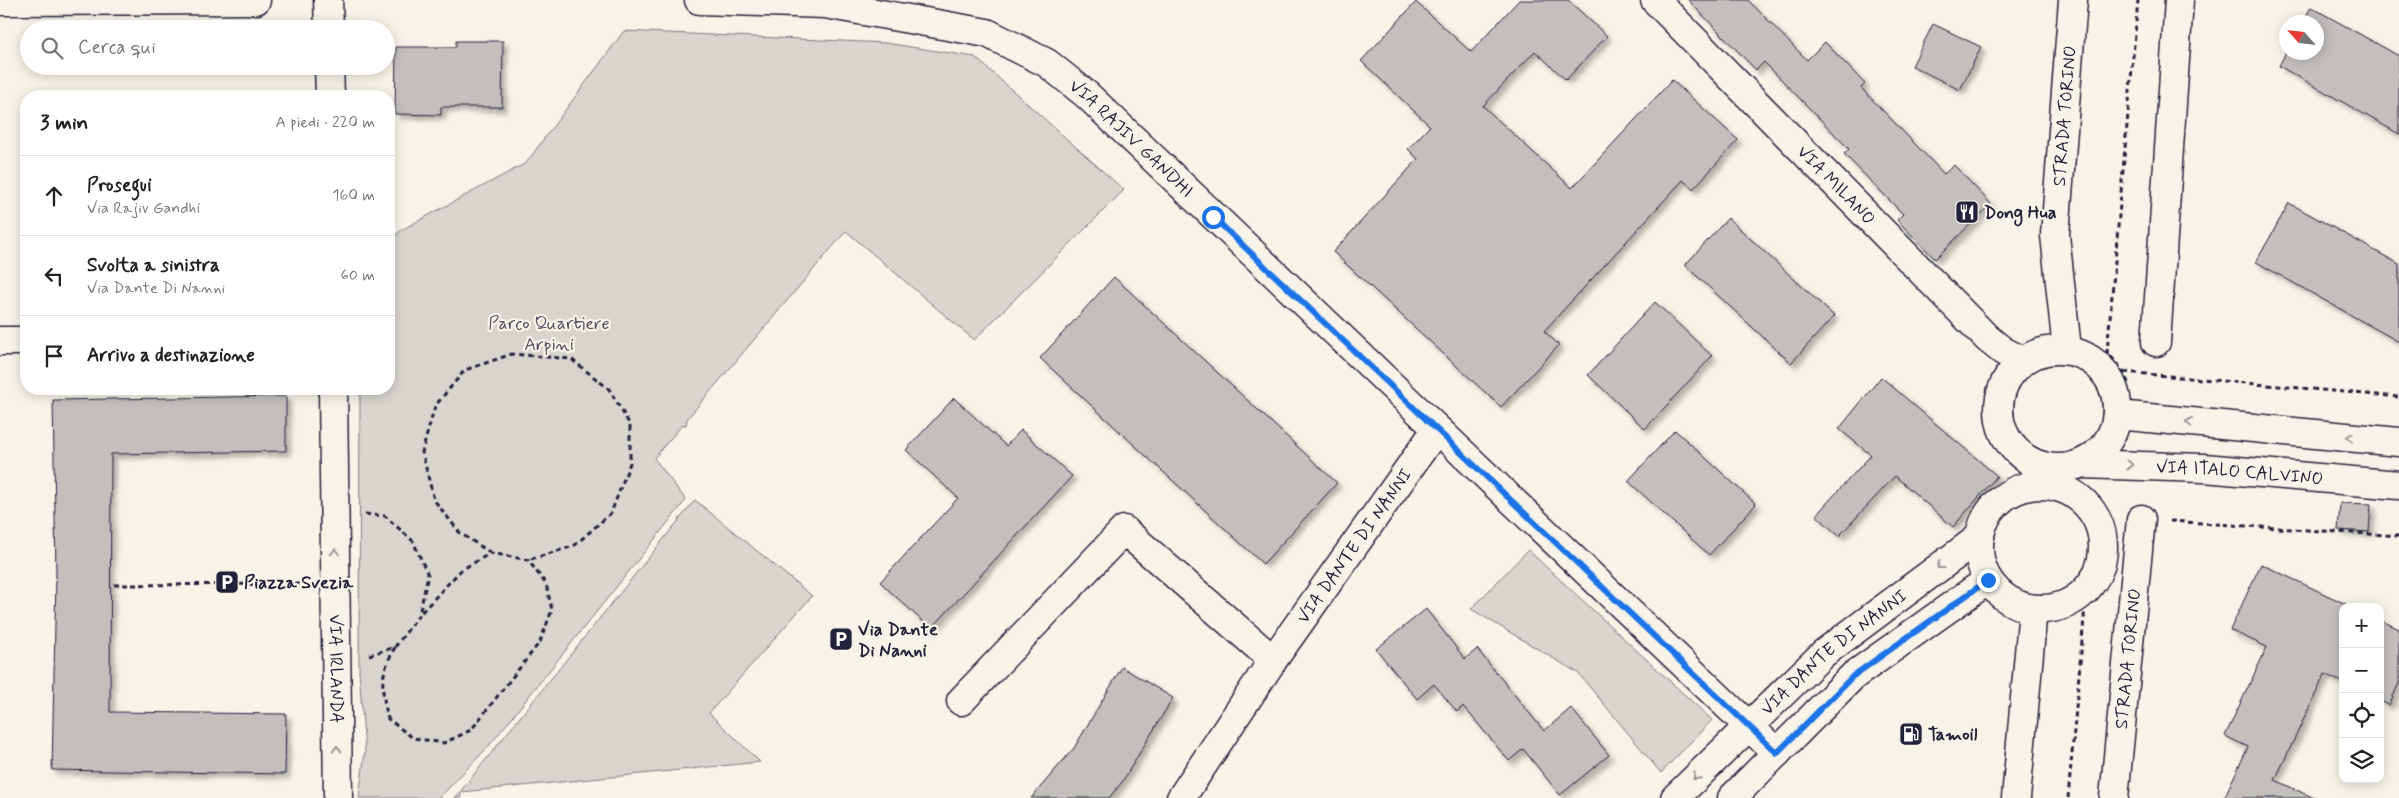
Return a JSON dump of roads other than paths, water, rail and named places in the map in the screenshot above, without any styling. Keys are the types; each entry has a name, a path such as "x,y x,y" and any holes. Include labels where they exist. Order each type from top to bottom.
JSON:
{"street":[{"path":"0,2 256,0"},
{"path":"328,0 329,20"},
{"name":"VIA RAJIV GANDHI","path":"699,0 825,4 987,33 1047,63 1087,95 1436,430 1777,753"},
{"name":"VIA MILANO","path":"1655,0 1988,339 2002,352 2024,361"},
{"name":"STRADA TORINO","path":"2067,350 2055,235 2073,0"},
{"path":"2156,342 2179,0"},
{"path":"329,75 330,90"},
{"path":"0,342 20,341"},
{"path":"2067,350 2093,361 2106,373 2115,391 2118,412 2116,424 2104,446 2096,455 2081,464 2065,468 2048,468 2025,458 2012,446 2002,428 1999,406 2007,380 2024,361 2047,351 2067,350"},
{"name":"VIA IRLANDA","path":"334,395 338,798"},
{"path":"2118,412 2128,416 2399,442"},
{"name":"VIA DANTE DI NANNI","path":"1181,798 1273,660 1436,430"},
{"path":"2021,489 2025,458"},
{"path":"2077,497 2081,464"},
{"name":"VIA ITALO CALVINO","path":"2081,464 2204,468 2399,484"},
{"path":"2035,485 2064,490 2077,497 2090,510 2100,528 2102,551 2098,569 2089,586 2080,595 2064,604 2048,609 2033,609 2010,601 1998,592 1988,580 1979,554 1980,537 1987,517 2005,497 2035,485"},
{"name":"STRADA TORINO","path":"2114,798 2141,519"},
{"path":"961,701 1124,530 1273,660"},
{"name":"VIA DANTE DI NANNI","path":"1675,798 1824,653 1980,537"},
{"name":"VIA DANTE DI NANNI","path":"1732,798 1853,676 1988,580"},
{"path":"2016,798 2033,609"}],"place":[{"name":"Dong Hua","path":"1967,212"},
{"name":"Piazza Svezia","path":"227,582"},
{"name":"Via Dante Di Nanni","path":"841,639"},
{"name":"Tamoil","path":"1911,734"}],"park label":[{"name":"Parco Quartiere Arpini","path":"549,333"}]}
